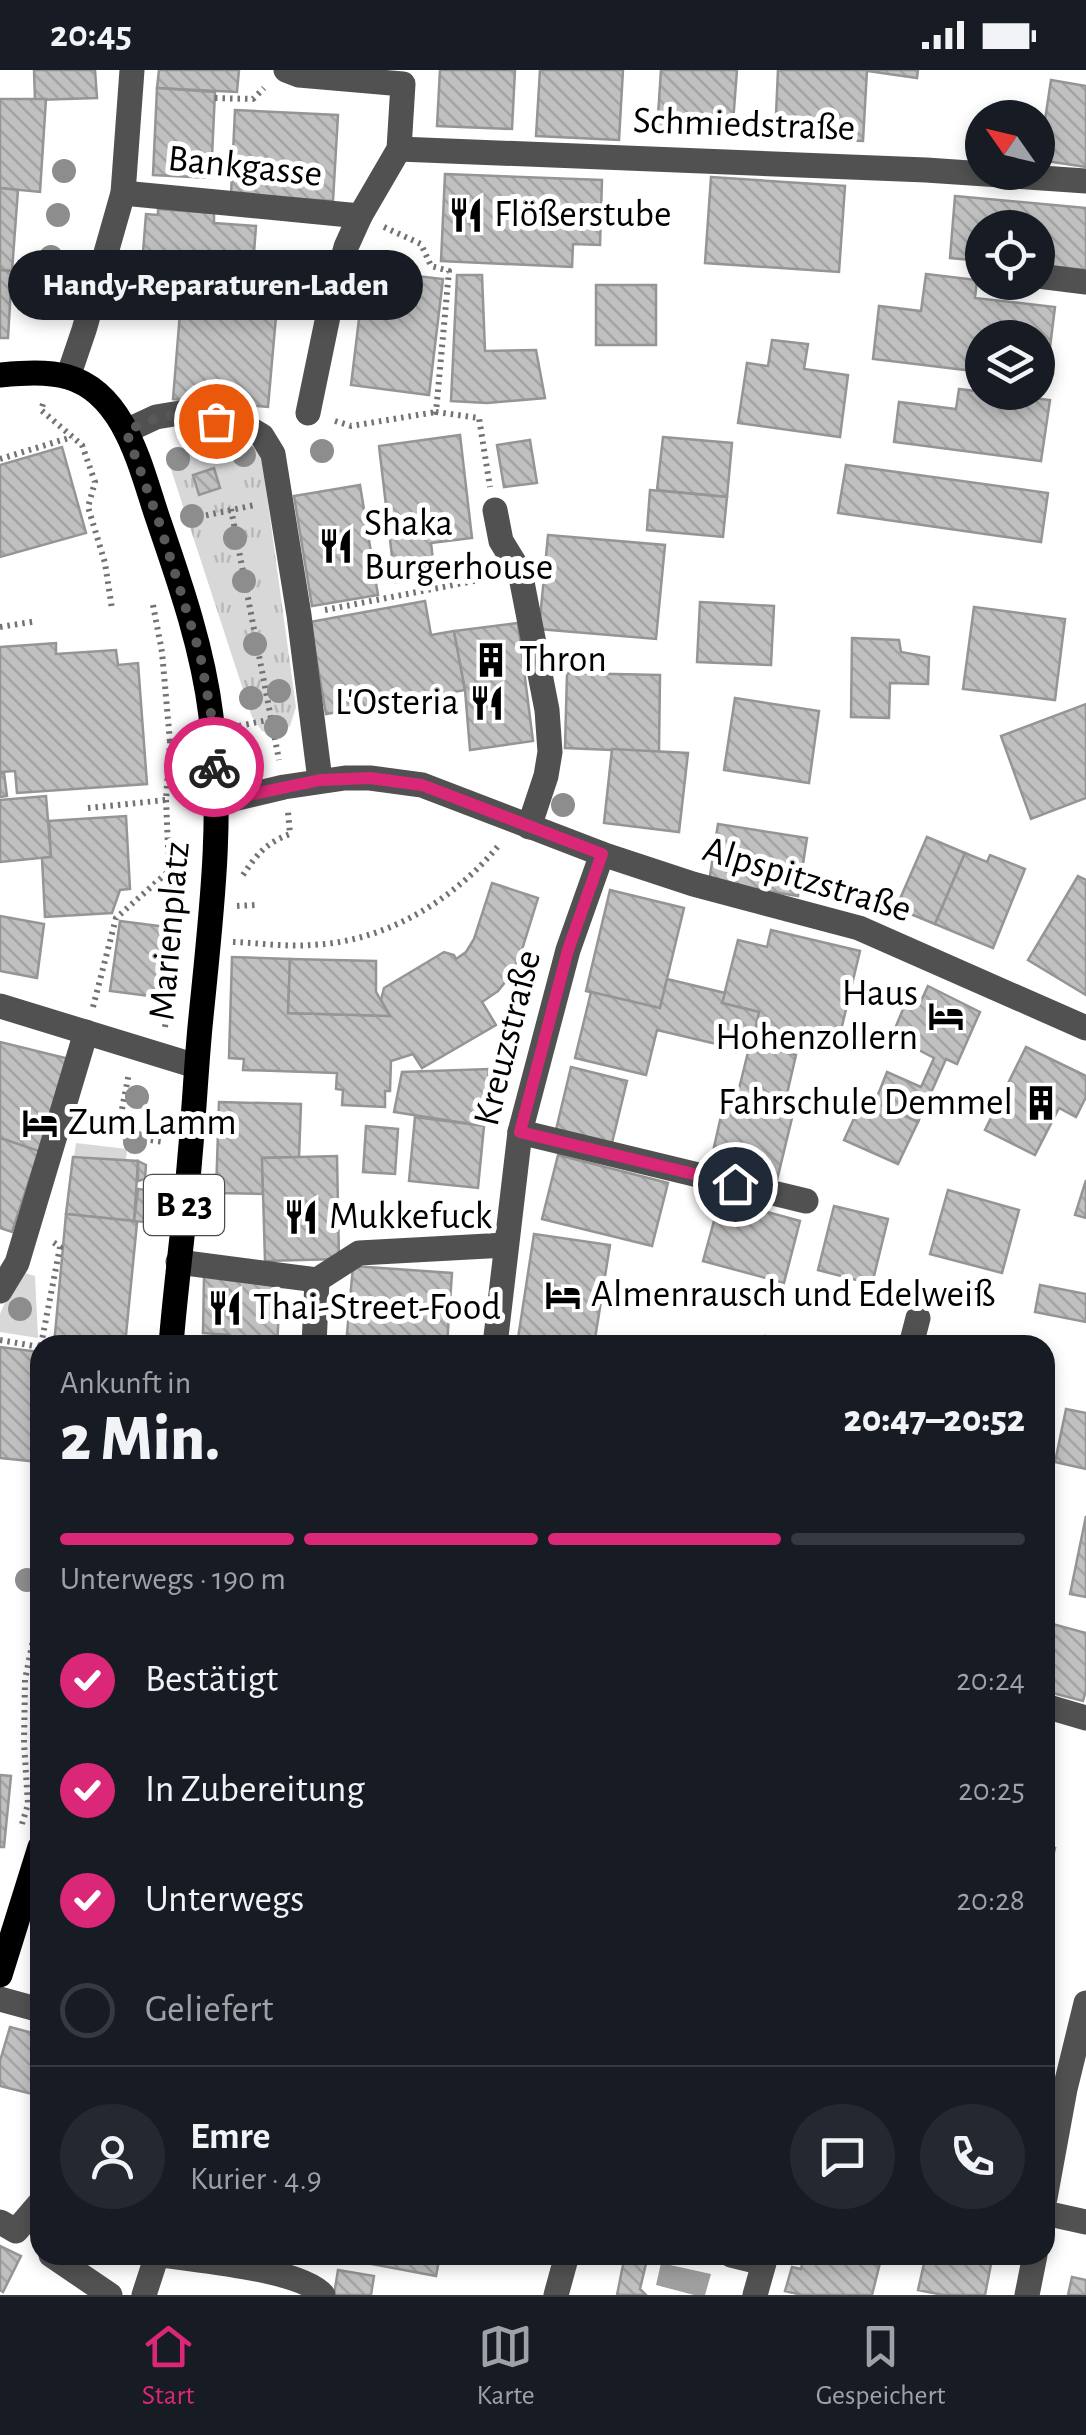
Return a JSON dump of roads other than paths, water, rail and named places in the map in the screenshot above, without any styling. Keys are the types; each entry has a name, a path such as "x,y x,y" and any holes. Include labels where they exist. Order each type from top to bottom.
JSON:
{"main road":[{"path":"0,374 68,377"},
{"name":"Marienplatz","path":"68,377 101,396 126,431 200,654 213,732 216,802 215,865 196,1066"},
{"name":"B 23","path":"172,1335 196,1066"},
{"path":"0,1975 30,1861"}],"street":[{"name":"Bankgasse","path":"279,75 405,77 399,150 346,247 308,413"},
{"path":"68,377 123,192 131,83"},
{"name":"Schmiedstraße","path":"399,150 926,170 1086,181"},
{"name":"Bankgasse","path":"123,192 360,216"},
{"path":"1055,278 1086,282"},
{"path":"126,431 156,416 180,414 245,426 262,436 273,454 320,780"},
{"path":"495,510 501,541 520,572 547,710 550,752 546,776 516,822"},
{"name":"Marienplatz","path":"216,802 320,780 370,778 422,785 516,822"},
{"name":"Alpspitzstraße","path":"516,822 693,884 859,928 1086,1028"},
{"name":"Kreuzstraße","path":"497,1335 520,1132 568,950 602,854"},
{"path":"0,1006 196,1066"},
{"path":"0,1291 18,1262 86,1032"},
{"path":"520,1132 806,1201"},
{"path":"178,1262 317,1280 359,1253 506,1245"},
{"path":"314,1335 317,1280"},
{"path":"914,1335 918,1318"},
{"path":"1055,1709 1086,1718"},
{"path":"0,1998 30,2007"},
{"path":"1055,2144 1086,2003"},
{"path":"30,2210 8,2226 30,2241"},
{"path":"1055,2215 1086,2222"},
{"path":"66,2265 110,2295"},
{"path":"144,2295 156,2265"},
{"path":"222,2265 284,2275 316,2286 323,2295"},
{"path":"556,2295 564,2265"},
{"path":"756,2295 764,2265"},
{"path":"1028,2295 1033,2265"}],"place":[{"name":"Flößerstube","path":"466,215"},
{"name":"Handy-Reparaturen-Laden","path":"216,421"},
{"name":"Shaka Burgerhouse","path":"336,546"},
{"name":"Thron","path":"491,660"},
{"name":"L'Osteria","path":"487,703"},
{"name":"Haus Hohenzollern","path":"946,1016"},
{"name":"Fahrschule Demmel","path":"1041,1103"},
{"name":"Zum Lamm","path":"40,1123"},
{"name":"Mukkefuck","path":"301,1217"},
{"name":"Almenrausch und Edelweiß","path":"563,1295"},
{"name":"Thai-Street-Food","path":"225,1308"}]}
